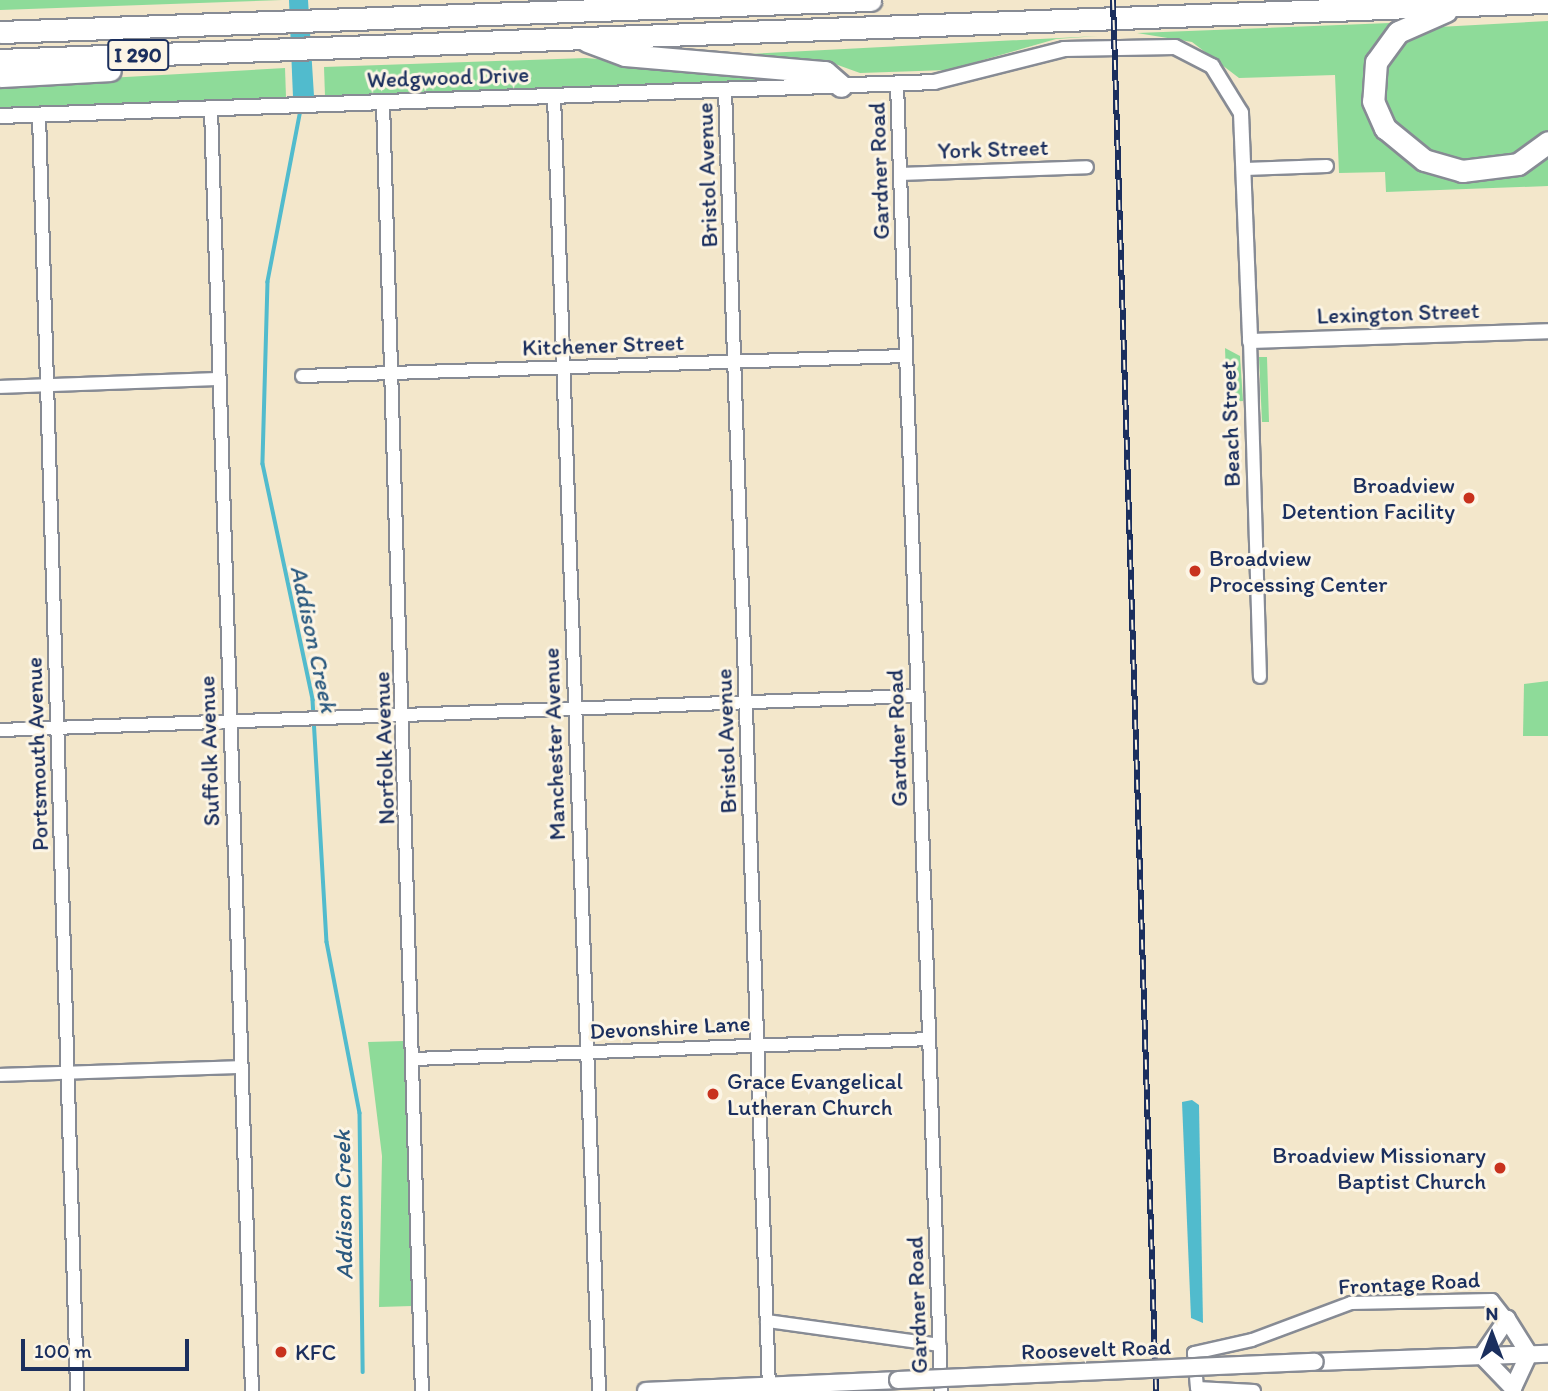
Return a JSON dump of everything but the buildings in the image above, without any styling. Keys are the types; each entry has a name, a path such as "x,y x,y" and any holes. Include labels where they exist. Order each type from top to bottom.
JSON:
{"highway":[{"path":"498,13 544,0"},
{"name":"I 290","path":"0,32 870,0"},
{"name":"I 290","path":"0,60 1548,2"},
{"path":"1459,5 1410,25 1381,54 1371,87 1385,128 1424,160 1462,171 1510,167 1548,142"},
{"path":"579,37 625,55 825,72 841,86"},
{"path":"0,76 172,66 208,52"}],"main road":[{"path":"1507,1319 1529,1354 1513,1389 1482,1356 1507,1319"},
{"name":"Roosevelt Road","path":"646,1391 1548,1354"}],"street":[{"name":"Beach Street","path":"897,84 961,79 1063,49 1175,47 1212,66 1234,94 1245,169 1260,677"},
{"name":"Wedgwood Drive","path":"0,116 897,84"},
{"name":"Gardner Road","path":"897,84 941,1391"},
{"name":"Bristol Avenue","path":"725,90 769,1388"},
{"name":"Manchester Avenue","path":"554,96 584,1052 599,1391"},
{"name":"Norfolk Avenue","path":"383,103 394,373 422,1391"},
{"name":"Suffolk Avenue","path":"211,109 239,1067 252,1391"},
{"name":"Portsmouth Avenue","path":"39,115 77,1391"},
{"path":"1245,169 1327,166"},
{"name":"York Street","path":"900,174 1087,167"},
{"name":"Lexington Street","path":"1250,341 1548,331"},
{"name":"Kitchener Street","path":"302,376 905,356"},
{"path":"0,387 218,379"},
{"path":"0,730 916,696"},
{"name":"Devonshire Lane","path":"414,1059 929,1039"},
{"path":"0,1075 239,1067"},
{"name":"Frontage Road","path":"1254,1391 1197,1388 1194,1353 1252,1340 1351,1303 1492,1300 1507,1319"},
{"path":"767,1321 939,1345"}],"green space":[{"path":"0,0 282,0 0,10"},
{"path":"1548,21 1548,132 1520,153 1461,161 1426,150 1396,126 1383,99 1383,74 1398,45 1420,28"},
{"path":"1390,23 1393,31 1366,86 1426,166 1548,150 1548,186 1386,192 1385,172 1339,173 1335,75 1239,78 1192,42 1137,33"},
{"path":"1098,36 1056,39 948,70 860,73 835,64 710,56"},
{"path":"586,58 825,79 325,96 324,67"},
{"path":"285,68 286,97 272,100 0,110 0,84"},
{"path":"1225,348 1240,356 1243,401 1227,402"},
{"path":"1259,357 1267,357 1269,422 1262,422"},
{"path":"1548,681 1548,736 1523,736 1524,684"},
{"path":"404,1041 412,1306 379,1307 382,1156 368,1042"}],"water":[{"path":"289,0 308,0 314,96 293,97"},
{"path":"1192,1100 1199,1105 1203,1323 1191,1318 1182,1102"}],"waterway":[{"name":"Addison Creek","path":"301,110 268,282 263,464 313,700 327,942 360,1113 363,1372"}],"railway":[{"path":"1113,0 1156,1391"}],"place":[{"name":"Broadview Detention Facility","path":"1469,498"},
{"name":"Broadview Processing Center","path":"1195,571"},
{"name":"Grace Evangelical Lutheran Church","path":"713,1094"},
{"name":"Broadview Missionary Baptist Church","path":"1500,1168"},
{"name":"KFC","path":"281,1352"}]}
